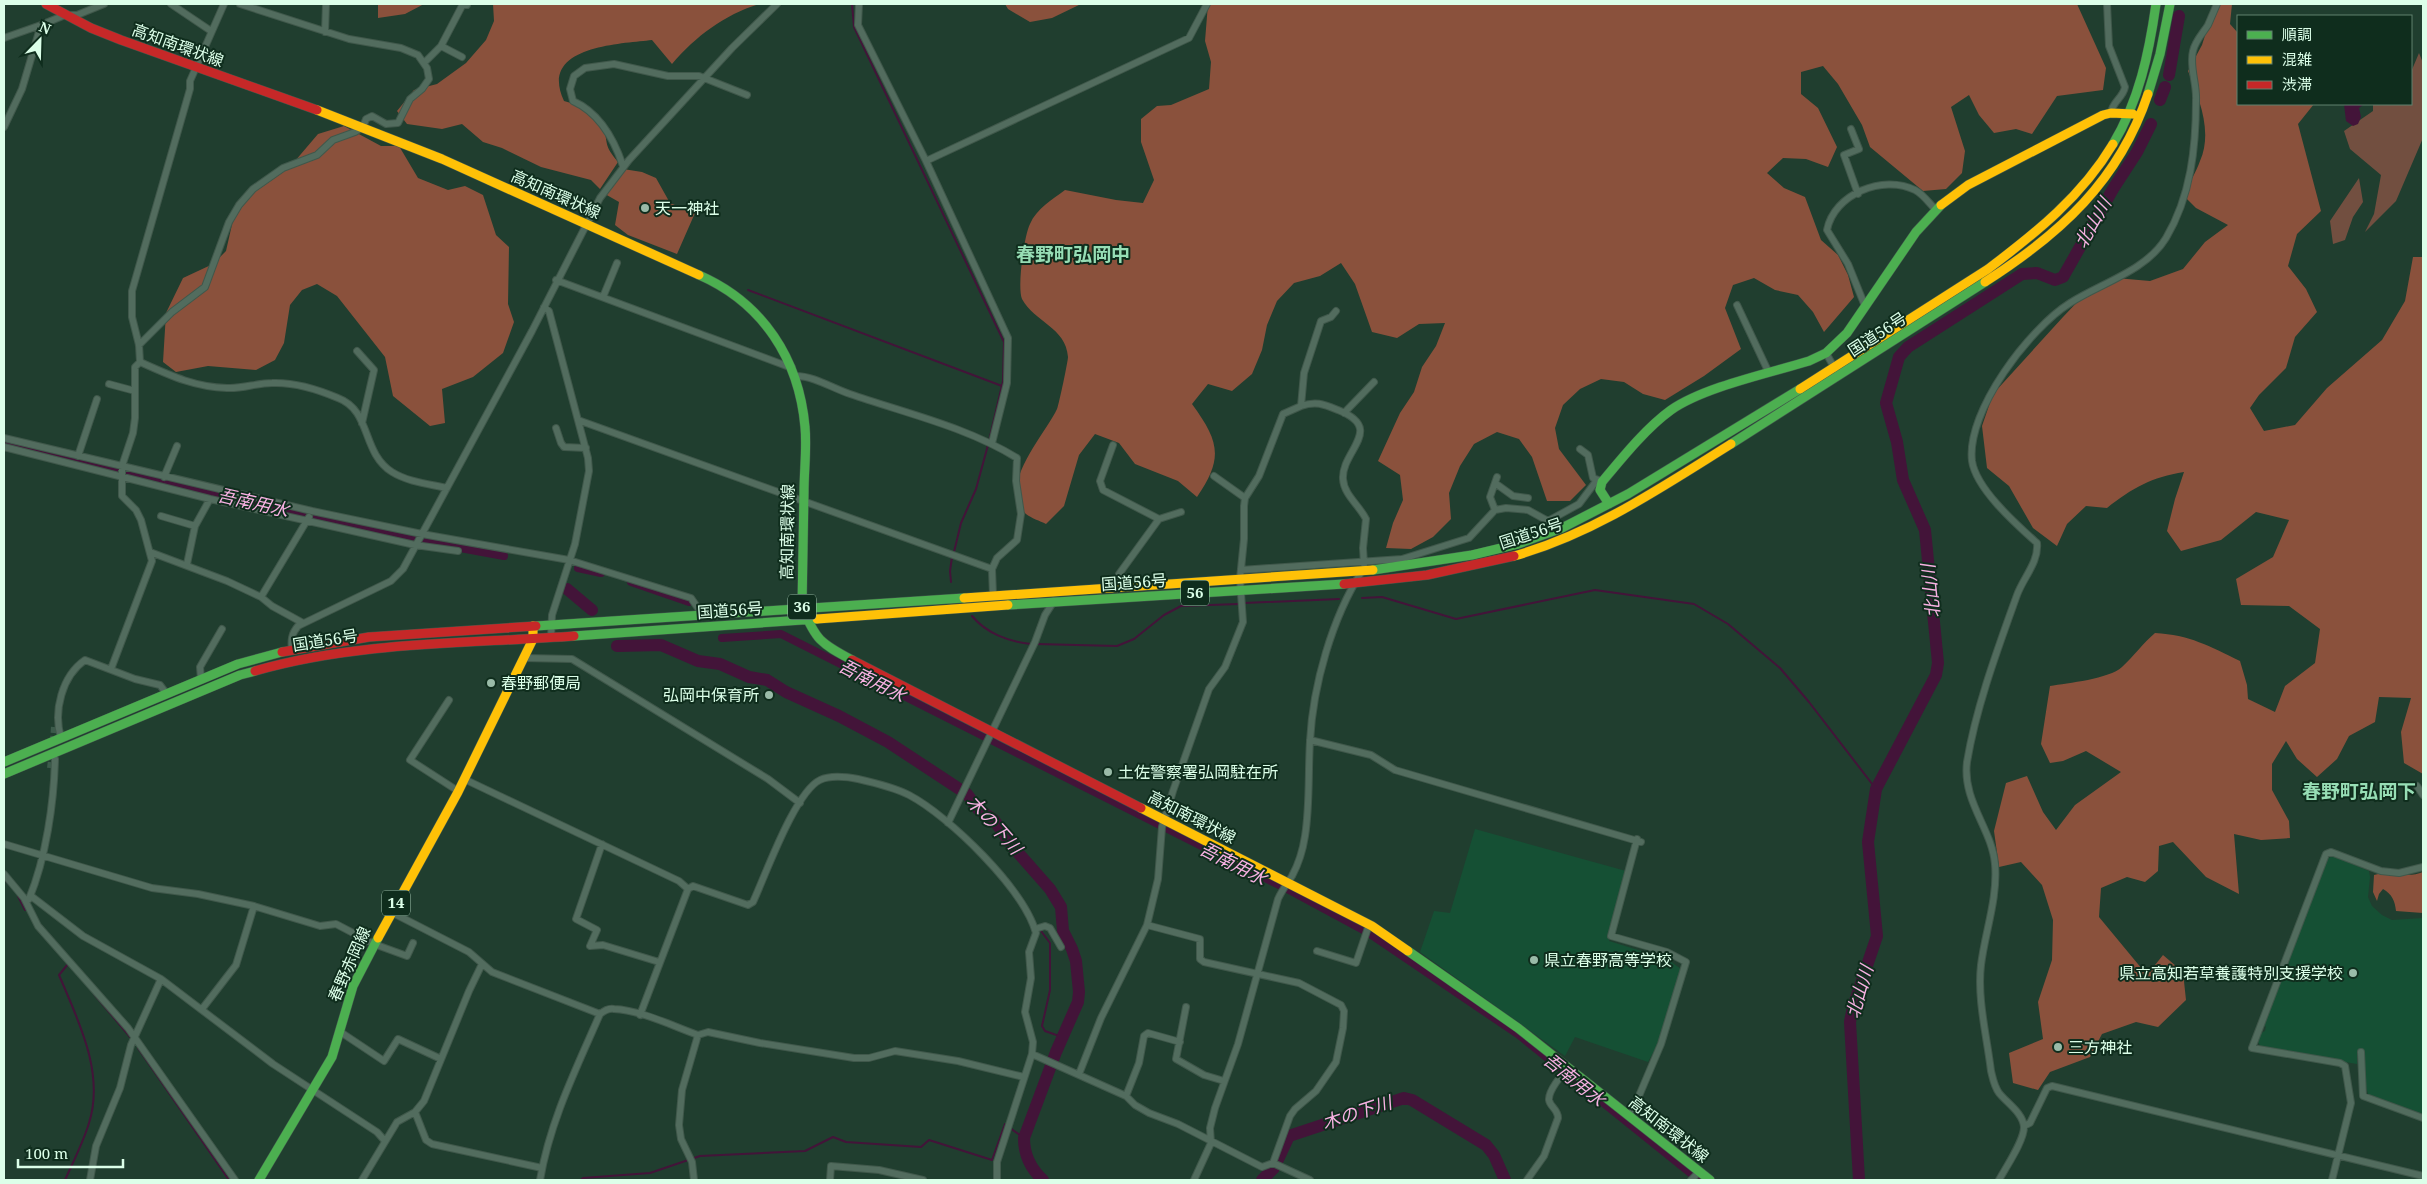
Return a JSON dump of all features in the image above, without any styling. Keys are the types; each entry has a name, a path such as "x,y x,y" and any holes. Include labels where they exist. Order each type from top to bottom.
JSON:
{"main road":[{"name":"高知南環状線","path":"46,4 106,34 363,127 442,159 704,277 734,294 756,313 773,333 794,372 803,408 805,429 802,607 813,633 825,646 990,735 1285,885 1369,925 1518,1028 1566,1071 1630,1117 1695,1176 1710,1180"},
{"name":"国道56号","path":"4,762 166,692 238,664 292,649 369,637 802,607 1117,588 1240,575 1430,564 1483,553 1563,527 1609,504 1722,437 1988,269 2030,240 2060,213 2086,185 2115,141 2129,113 2144,72 2156,4"},
{"name":"国道56号","path":"4,774 240,675 293,660 331,653 408,644 533,639 806,619 1353,584 1431,576 1528,552 1565,539 1630,506 1840,375 1992,278 2038,246 2070,219 2095,191 2125,147 2141,115 2155,75 2170,4"},
{"path":"1609,504 1600,490 1599,481 1634,444 1671,410 1700,395 1809,361 1826,352 1847,333 1916,232 1935,209 1968,185 2111,113 2141,115"},
{"name":"春野赤岡線","path":"259,1180 332,1057 353,986 391,912 458,791 525,658 533,639 533,626"}],"street":[{"path":"4,38 41,25 61,10 77,15 104,4"},
{"path":"171,4 212,31"},
{"path":"111,669 152,561 136,510 122,496 122,472 133,433 135,367 140,362 139,345 132,317 132,291 165,183 195,67 224,4"},
{"path":"139,345 172,312 205,287 229,222 254,189 272,174 318,154 333,140 363,127 366,119 372,116 386,124 398,123 410,99 422,89 429,79 424,63 418,55 401,48 349,39 240,4"},
{"path":"326,4 326,32"},
{"path":"424,63 441,46 463,4 467,5"},
{"path":"293,660 293,631 303,623 391,581 403,570 544,307 556,280 600,198 623,166 704,78 777,4"},
{"path":"859,4 858,25 926,161 1008,338 1007,383 989,442"},
{"path":"926,161 1190,38 1207,4"},
{"path":"2107,4 2109,46 2125,88 2124,93 2113,105 2111,113"},
{"path":"1999,1180 2021,1139 2024,1126 2019,1115 1994,1083 1991,1071 1980,982 1994,886 1995,862 1972,804 1967,769 1993,662 2013,611 2017,595 2038,552 2037,543 2000,508 1982,483 1972,462 1976,428 1984,406 1994,389 2041,325 2071,302 2146,259 2166,238 2187,191 2193,152 2196,98 2192,53 2216,4"},
{"path":"4,128 22,89 41,25"},
{"path":"441,46 462,57"},
{"path":"623,166 613,142 596,116 588,108 573,101 570,89 574,76 585,68 614,64 668,76 699,76 747,95"},
{"path":"1851,129 1859,149 1844,155 1858,194"},
{"path":"1865,306 1848,264 1827,230 1830,217 1837,207 1858,194 1880,184 1893,184 1917,191 1935,209"},
{"path":"603,298 617,263"},
{"path":"556,280 839,390 989,442 1018,461 1016,481 1021,514 1017,540 997,558 992,569 993,595"},
{"path":"1737,305 1769,373"},
{"path":"544,307 549,311 586,448 589,470 579,525 552,615 551,637"},
{"path":"1301,406 1304,373 1321,321 1331,317 1336,311"},
{"path":"357,351 374,370 362,423"},
{"path":"1826,352 1832,366 1840,375"},
{"path":"140,362 171,377 200,385 227,388 271,383 296,384 340,398 354,406 374,452 392,472 409,480 447,488"},
{"path":"1344,413 1374,382"},
{"path":"109,384 134,391"},
{"path":"78,456 96,399"},
{"path":"1079,1074 1101,1018 1147,925 1158,879 1164,823 1177,777 1209,689 1225,667 1243,622 1240,575 1246,498 1259,476 1278,421 1283,414 1301,406 1320,402 1344,413 1359,426 1361,434 1347,462 1343,481 1346,490 1366,518 1363,548 1364,568 1353,584 1325,657 1316,690 1310,740 1305,837 1296,865 1285,885 1238,1044 1224,1081 1210,1128 1211,1143 1194,1180"},
{"path":"578,420 803,499 992,569"},
{"path":"556,428 564,447 586,448"},
{"path":"4,438 78,456 122,472 210,499 308,520 418,540 569,560 691,598 702,614"},
{"path":"1113,445 1100,486 1103,490 1159,519"},
{"path":"164,477 177,446"},
{"path":"4,447 122,472 164,477 312,511 458,551"},
{"path":"1364,568 1469,538 1495,510 1506,508 1528,510 1548,521 1578,504 1599,481 1593,478 1588,455 1580,449"},
{"path":"1214,476 1246,498"},
{"path":"1495,510 1490,497 1496,480 1513,496 1528,498"},
{"path":"186,564 195,526 210,499"},
{"path":"261,597 312,511"},
{"path":"1117,588 1119,574 1159,519 1181,512"},
{"path":"161,516 195,526"},
{"path":"150,552 186,564 261,597 272,606 303,623"},
{"path":"948,823 1034,644 1045,616 1052,603 1062,591"},
{"path":"201,679 200,667 222,629"},
{"path":"525,658 572,659 768,779 800,803"},
{"path":"61,738 59,730 62,690 78,665 86,660 135,679 160,685 166,692"},
{"path":"450,700 410,760 458,791"},
{"path":"54,726 60,702"},
{"path":"1310,740 1372,755 1395,770 1639,841 1612,936 1668,952 1686,962 1662,1044 1630,1117"},
{"path":"27,904 42,856 52,797 55,759 52,753"},
{"path":"50,768 48,795 52,797"},
{"path":"640,1015 688,889 693,886 748,905 753,902 785,830 811,786 822,778 847,777 882,784 909,795 948,823 1012,889 1036,933 1029,952 1031,978 1025,1012 1033,1042 1032,1054 997,1162 997,1180"},
{"path":"464,779 680,880 688,889"},
{"path":"2417,786 2423,795"},
{"path":"4,844 152,888 198,894 254,906 320,926 336,924 374,944 407,956 413,944"},
{"path":"602,844 576,920 597,930 590,946 603,945 659,962"},
{"path":"2332,1180 2350,1103 2345,1066 2340,1063 2252,1048 2326,854 2331,852 2370,868 2399,873 2423,867"},
{"path":"4,874 27,904 38,926 128,1028 234,1180"},
{"path":"31,896 84,936 161,978 274,1064 376,1132 385,1141"},
{"path":"202,1009 236,965 254,906"},
{"path":"391,912 438,934 469,952 492,972 600,1014"},
{"path":"1147,925 1200,939 1200,959 1204,962 1299,983 1341,1005 1344,1011 1336,1062 1316,1091 1295,1109 1290,1116 1275,1164"},
{"path":"1317,951 1356,963 1369,925"},
{"path":"1035,929 1045,926 1050,928 1061,947"},
{"path":"362,1180 397,1122 415,1112 424,1101 468,991 482,964"},
{"path":"90,1180 96,1146 120,1088 134,1038 161,978"},
{"path":"1186,1007 1176,1058 1204,1075 1224,1081"},
{"path":"540,1180 555,1119 600,1014 606,1010 614,1009 640,1015 698,1035 708,1032 760,1043 854,1058 869,1058 895,1051 958,1062 1024,1077"},
{"path":"339,1031 384,1061 398,1039 441,1059"},
{"path":"1126,1096 1139,1063 1144,1036 1148,1033 1180,1042"},
{"path":"694,1180 691,1160 681,1139 680,1104 698,1035"},
{"path":"2361,1052 2363,1096 2423,1118"},
{"path":"1032,1054 1126,1096 1149,1113 1178,1124 1211,1143 1238,1153 1262,1167 1275,1164 1310,1180"},
{"path":"1527,1180 1544,1156 1558,1118 1558,1113 1549,1099 1566,1071"},
{"path":"2024,1126 2030,1123 2047,1088 2052,1086 2423,1176"},
{"path":"415,1112 426,1140 432,1144 542,1168"},
{"path":"830,1180 831,1166 879,1170 923,1180"}],"shaded area":[{"path":"378,4 424,4 405,14 378,18"},
{"path":"493,4 759,4 722,20 691,44 672,64 652,40 621,43 586,51 572,59 562,69 559,83 564,101 586,109 597,116 603,126 608,148 618,162 600,189 591,180 541,167 502,148 483,142 462,124 442,129 407,124 397,111 414,90 437,84 466,63 486,40 494,21"},
{"path":"1005,4 1081,4 1052,18 1030,22 1008,9"},
{"path":"1208,4 2077,4 2106,68 2103,90 2057,96 2032,134 2016,129 1994,133 1979,115 1969,95 1951,107 1965,151 1962,173 1946,189 1923,191 1870,147 1862,125 1838,84 1823,66 1801,72 1801,94 1818,108 1837,147 1828,167 1806,159 1783,158 1767,173 1784,188 1805,197 1821,240 1838,255 1848,275 1854,297 1824,332 1813,312 1798,295 1775,290 1754,278 1733,285 1725,308 1741,349 1704,376 1665,400 1643,394 1624,382 1601,379 1580,389 1563,405 1555,428 1559,449 1586,485 1570,501 1547,501 1532,457 1519,439 1497,432 1474,444 1460,466 1449,493 1451,519 1433,537 1411,549 1386,548 1393,523 1403,500 1400,475 1378,461 1400,413 1414,392 1422,367 1436,346 1445,323 1419,324 1397,338 1372,332 1355,284 1341,263 1320,276 1294,283 1277,301 1267,325 1262,350 1252,374 1232,391 1208,384 1192,404 1213,439 1215,450 1211,471 1197,497 1178,481 1135,464 1119,443 1095,434 1079,455 1064,506 1046,524 1026,514 1018,503 1016,490 1019,476 1026,461 1057,409 1068,357 1062,339 1027,307 1022,299 1020,284 1028,230 1033,219 1041,209 1065,190 1143,203 1154,180 1141,142 1141,119 1157,106 1171,105 1209,89 1211,62 1205,41"},
{"path":"2215,4 2232,4 2230,24 2237,32 2237,105 2313,105 2298,124 2321,211 2297,234 2288,266 2306,289 2317,312 2295,337 2286,368 2259,395 2250,408 2264,431 2295,425 2327,388 2382,340 2405,301 2413,257 2423,257 2423,774 2404,763 2401,732 2411,698 2379,697 2375,722 2349,736 2337,759 2317,777 2297,759 2286,741 2272,764 2272,790 2289,821 2290,838 2261,840 2234,834 2239,894 2206,877 2173,842 2159,846 2158,871 2145,882 2127,877 2101,888 2099,917 2147,975 2163,955 2183,972 2186,1000 2158,1027 2136,1022 2102,1034 2090,1057 2050,1072 2038,1090 2013,1083 2009,1053 2043,1039 2038,1002 2052,960 2053,920 2042,885 2021,862 1999,867 1994,831 2006,783 2027,776 2043,812 2056,830 2075,805 2121,772 2086,751 2063,761 2050,763 2041,744 2050,686 2108,675 2122,667 2155,633 2167,634 2199,642 2240,661 2247,685 2248,699 2275,712 2285,686 2315,663 2320,629 2289,606 2241,605 2236,579 2273,557 2289,520 2256,512 2221,540 2181,551 2167,531 2184,472 2143,484 2107,508 2086,506 2067,524 2057,546 2033,528 2009,486 1987,468 1982,426 1993,394 2083,296 2116,278 2150,281 2183,269 2205,242 2228,225 2196,208 2183,195 2204,150 2205,127 2203,115 2188,71 2202,45"},
{"path":"2419,53 2423,63 2423,138 2396,201 2365,232 2374,214 2381,175 2350,149 2344,131 2373,111 2373,105 2412,105 2412,70"},
{"path":"2344,105 2363,105 2359,108 2361,117 2358,124 2353,126 2346,121"},
{"path":"344,126 381,146 399,146 418,178 448,190 465,186 483,195 496,235 509,247 508,304 514,322 503,353 473,377 442,389 445,423 430,426 393,396 385,357 337,296 317,284 302,290 290,305 284,343 275,360 256,370 208,366 176,372 163,362 166,313 183,278 213,264 226,251 233,220 255,188 295,161 318,134"},
{"path":"623,169 642,172 656,178 670,203 695,213 677,254 628,235 615,225 619,202 605,194"},
{"path":"2359,178 2363,202 2353,217 2345,240 2333,244 2330,221"},
{"path":"1475,829 1626,871 1609,941 1667,959 1681,969 1659,1042 1648,1062 1575,1037 1565,1056 1420,952 1434,911 1450,913"},
{"name":"県立高知若草養護特別支援学校","path":"2333,856 2369,871 2368,897 2372,906 2382,915 2392,920 2423,918 2423,1114 2368,1094 2365,1083 2365,1053 2357,1051 2357,1064 2262,1048 2257,1041 2261,1033 2265,1031 2266,1026 2262,1028 2326,859"},
{"path":"2423,872 2423,913 2396,911 2392,898 2383,889 2377,901 2373,892 2374,875 2387,873 2411,875"}],"waterway":[{"path":"852,4 854,27 1004,342 1003,381 989,441"},
{"name":"北山川","path":"2169,75 2179,16"},
{"name":"北山川","path":"2160,100 2165,87"},
{"name":"北山川","path":"1859,1180 1850,1022 1853,1007 1877,936 1868,842 1876,789 1936,675 1938,663 1925,530 1903,480 1897,442 1886,403 1899,357 1908,347 2022,274 2037,273 2055,280 2063,277 2113,189 2137,152 2151,124"},
{"path":"748,290 1002,386"},
{"name":"吾南用水","path":"4,442 190,489 315,518 504,556"},
{"path":"954,552 961,523 976,489 988,445"},
{"path":"951,582 952,557"},
{"name":"吾南用水","path":"578,568 601,573"},
{"name":"吾南用水","path":"631,582 689,602"},
{"name":"木の下川","path":"567,589 592,610"},
{"path":"1362,598 1382,597 1456,619 1595,590 1694,604 1728,624 1780,668 1809,702 1876,789"},
{"path":"1244,603 1339,599"},
{"path":"1036,644 1117,646 1134,639 1164,615 1181,606 1239,604"},
{"path":"972,616 984,627 999,636 1031,644"},
{"name":"吾南用水","path":"722,638 781,634 1291,891 1367,932 1519,1035 1699,1180"},
{"name":"木の下川","path":"617,646 661,645 698,661 720,664 749,677 767,680 786,692 839,716 888,742 967,794 978,809 994,820 1013,847 1050,889 1061,907 1063,931 1076,961 1079,992 1078,1002 1056,1052 1024,1138 1025,1150 1029,1161 1043,1180"},
{"path":"4,879 9,884"},
{"path":"18,896 25,910"},
{"path":"1041,931 1050,943 1050,990 1042,1026 1045,1031 1062,1037"},
{"path":"65,1180 89,1123 94,1085 92,1066 81,1028 59,975 68,964"},
{"path":"94,994 131,1038"},
{"path":"138,1048 229,1180"},
{"name":"木の下川","path":"1262,1180 1274,1168 1289,1136 1404,1098 1412,1100 1486,1145 1494,1155 1505,1180"},
{"path":"581,1180 583,1178 650,1173 700,1156 805,1151 833,1137 846,1142 921,1147 929,1140 992,1160 1005,1124 1006,1126"},
{"path":"1010,1128 1024,1138"}],"tunnel":[{"path":"53,742 54,726"},
{"path":"50,768 52,752"}],"traffic: fast":[{"path":"2113,144 2130,111 2142,76 2156,4"},
{"path":"2148,94 2160,54 2170,4"},
{"path":"1609,504 1600,490 1602,482 1643,434 1671,410 1701,394 1809,361 1826,353 1847,333 1916,232 1941,205"},
{"path":"699,275 722,287 742,301 759,317 774,336 786,356 795,378 806,435 802,607 811,627 820,640 852,660"},
{"path":"1731,444 1985,282"},
{"path":"1373,570 1472,555 1518,544 1562,528 1628,494 1800,389"},
{"path":"1008,605 1344,584"},
{"path":"536,626 964,598"},
{"path":"574,636 817,619"},
{"path":"4,762 238,664 282,652"},
{"path":"4,774 240,675 255,671"},
{"path":"259,1180 332,1057 353,986 378,938"},
{"path":"1408,951 1518,1028 1710,1180"}],"traffic: slow":[{"path":"1985,282 2038,245 2084,203 2121,153 2136,125 2148,94"},
{"path":"317,110 442,159 699,275"},
{"path":"1941,205 1968,185 2103,115 2111,113 2133,114"},
{"path":"1800,389 1988,269 2006,255 2057,213 2101,163 2113,144"},
{"path":"1514,556 1543,547 1599,522 1653,493 1731,444"},
{"path":"964,598 1373,570"},
{"path":"817,619 1008,605"},
{"path":"378,938 458,792 533,639 533,626"},
{"path":"1141,808 1372,926 1408,951"}],"traffic: jam":[{"path":"46,4 91,28 121,40 317,110"},
{"path":"1344,584 1427,575 1514,556"},
{"path":"282,652 369,637 536,626"},
{"path":"255,671 294,661 374,649 574,636"},
{"path":"852,660 1141,808"}],"place":[{"name":"天一神社","path":"645,208"},
{"name":"春野郵便局","path":"491,683"},
{"name":"弘岡中保育所","path":"769,695"},
{"name":"土佐警察署弘岡駐在所","path":"1108,772"},
{"name":"県立春野高等学校","path":"1534,960"},
{"name":"県立高知若草養護特別支援学校","path":"2353,973"},
{"name":"三方神社","path":"2058,1047"}],"district":[{"name":"春野町弘岡中","path":"1073,254"},
{"name":"春野町弘岡下","path":"2359,791"}]}
